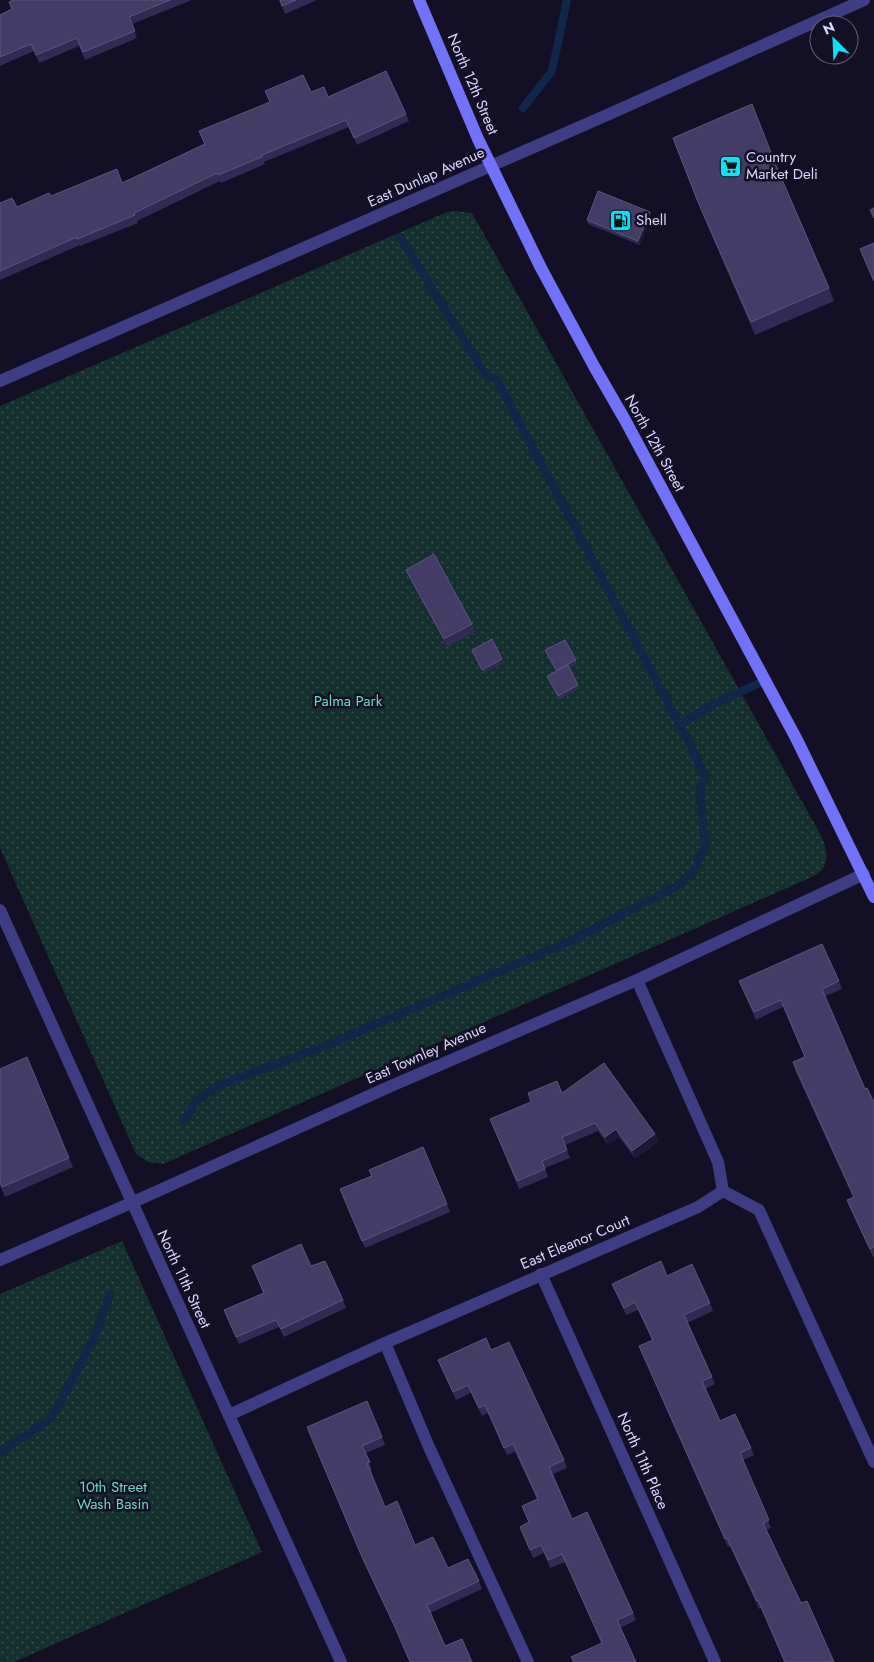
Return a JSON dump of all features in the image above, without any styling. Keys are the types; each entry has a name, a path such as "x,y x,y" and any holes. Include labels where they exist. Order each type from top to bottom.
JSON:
{"street":[{"name":"North 12th Street","path":"419,0 492,166 541,268 796,738 874,897"},
{"name":"East Dunlap Avenue","path":"0,381 492,166 864,0"},
{"name":"East Townley Avenue","path":"0,1260 132,1203 391,1086 637,980 864,874"},
{"name":"North 11th Street","path":"0,910 341,1662"},
{"path":"637,980 718,1162 723,1190 759,1210 874,1462"},
{"name":"East Eleanor Court","path":"230,1415 385,1343 698,1207 723,1190"},
{"name":"North 11th Place","path":"541,1274 715,1662"},
{"path":"385,1343 429,1447 528,1662"}],"green space":[{"name":"Palma Park","path":"447,212 472,213 815,824 824,843 826,861 822,869 814,876 163,1164 148,1162 136,1154 0,848 0,406"},
{"name":"10th Street Wash Basin","path":"122,1241 262,1552 14,1662 0,1662 0,1294"}],"building":[{"path":"13,0 170,0 129,17 135,31 83,52 77,38 36,55 31,44 0,57 0,15 12,9 9,2"},
{"path":"280,0 296,0 282,6"},
{"path":"386,71 406,114 354,138 346,120 262,155 262,157 218,175 217,173 134,213 135,215 77,239 77,237 0,271 0,203 12,198 17,207 49,193 51,196 117,169 122,183 205,144 199,131 270,102 265,91 303,75 311,92 324,87 328,97"},
{"path":"752,104 777,168 829,288 751,322 698,202 673,138"},
{"name":"Shell","path":"598,191 650,212 638,241 587,220"},
{"path":"874,208 874,218 870,210"},
{"path":"874,243 874,281 860,249"},
{"path":"434,554 472,624 444,639 406,570"},
{"path":"492,639 502,659 482,670 472,650"},
{"path":"565,640 576,660 556,670 545,650"},
{"path":"568,665 578,685 558,696 547,676"},
{"path":"822,944 839,981 822,989 865,1089 867,1088 874,1102 874,1247 870,1249 847,1200 854,1197 793,1062 805,1057 781,1000 754,1012 739,981"},
{"path":"27,1057 69,1158 2,1187 0,1183 0,1069"},
{"path":"604,1063 655,1134 632,1151 616,1129 605,1137 595,1123 562,1137 567,1150 542,1161 545,1169 517,1181 490,1119 531,1102 528,1093 557,1081 562,1093"},
{"path":"423,1147 447,1204 362,1241 340,1189 372,1176 369,1170"},
{"path":"301,1244 311,1266 325,1261 343,1300 281,1329 276,1320 236,1337 224,1310 264,1293 252,1266"},
{"path":"661,1261 667,1276 692,1264 710,1303 684,1315 712,1377 702,1381 720,1421 735,1414 751,1448 740,1453 769,1520 763,1523 801,1603 807,1601 834,1662 785,1662 758,1600 727,1538 725,1539 639,1346 653,1340 635,1302 624,1308 612,1284"},
{"path":"486,1338 491,1350 509,1342 564,1460 549,1467 572,1519 587,1512 633,1613 617,1620 636,1662 574,1662 571,1657 602,1643 562,1554 548,1560 541,1545 530,1550 520,1527 529,1522 522,1506 538,1499 513,1444 504,1448 485,1405 479,1408 468,1385 453,1392 438,1360"},
{"path":"367,1401 382,1437 362,1446 370,1462 367,1463 385,1507 397,1501 415,1545 433,1537 448,1568 468,1559 479,1581 427,1605 445,1646 462,1639 472,1662 410,1662 362,1557 307,1427"}],"waterway":[{"path":"523,108 552,71 567,0"},
{"path":"184,1120 197,1101 215,1087 320,1048 568,942 677,886 694,871 705,846 700,790 705,778 693,750 497,380 485,374 400,237"},
{"path":"679,725 716,703 764,681"},
{"path":"0,1452 51,1419 93,1340 110,1294"}],"place":[{"name":"Country Market Deli","path":"730,166"},
{"name":"Shell","path":"620,220"}]}
